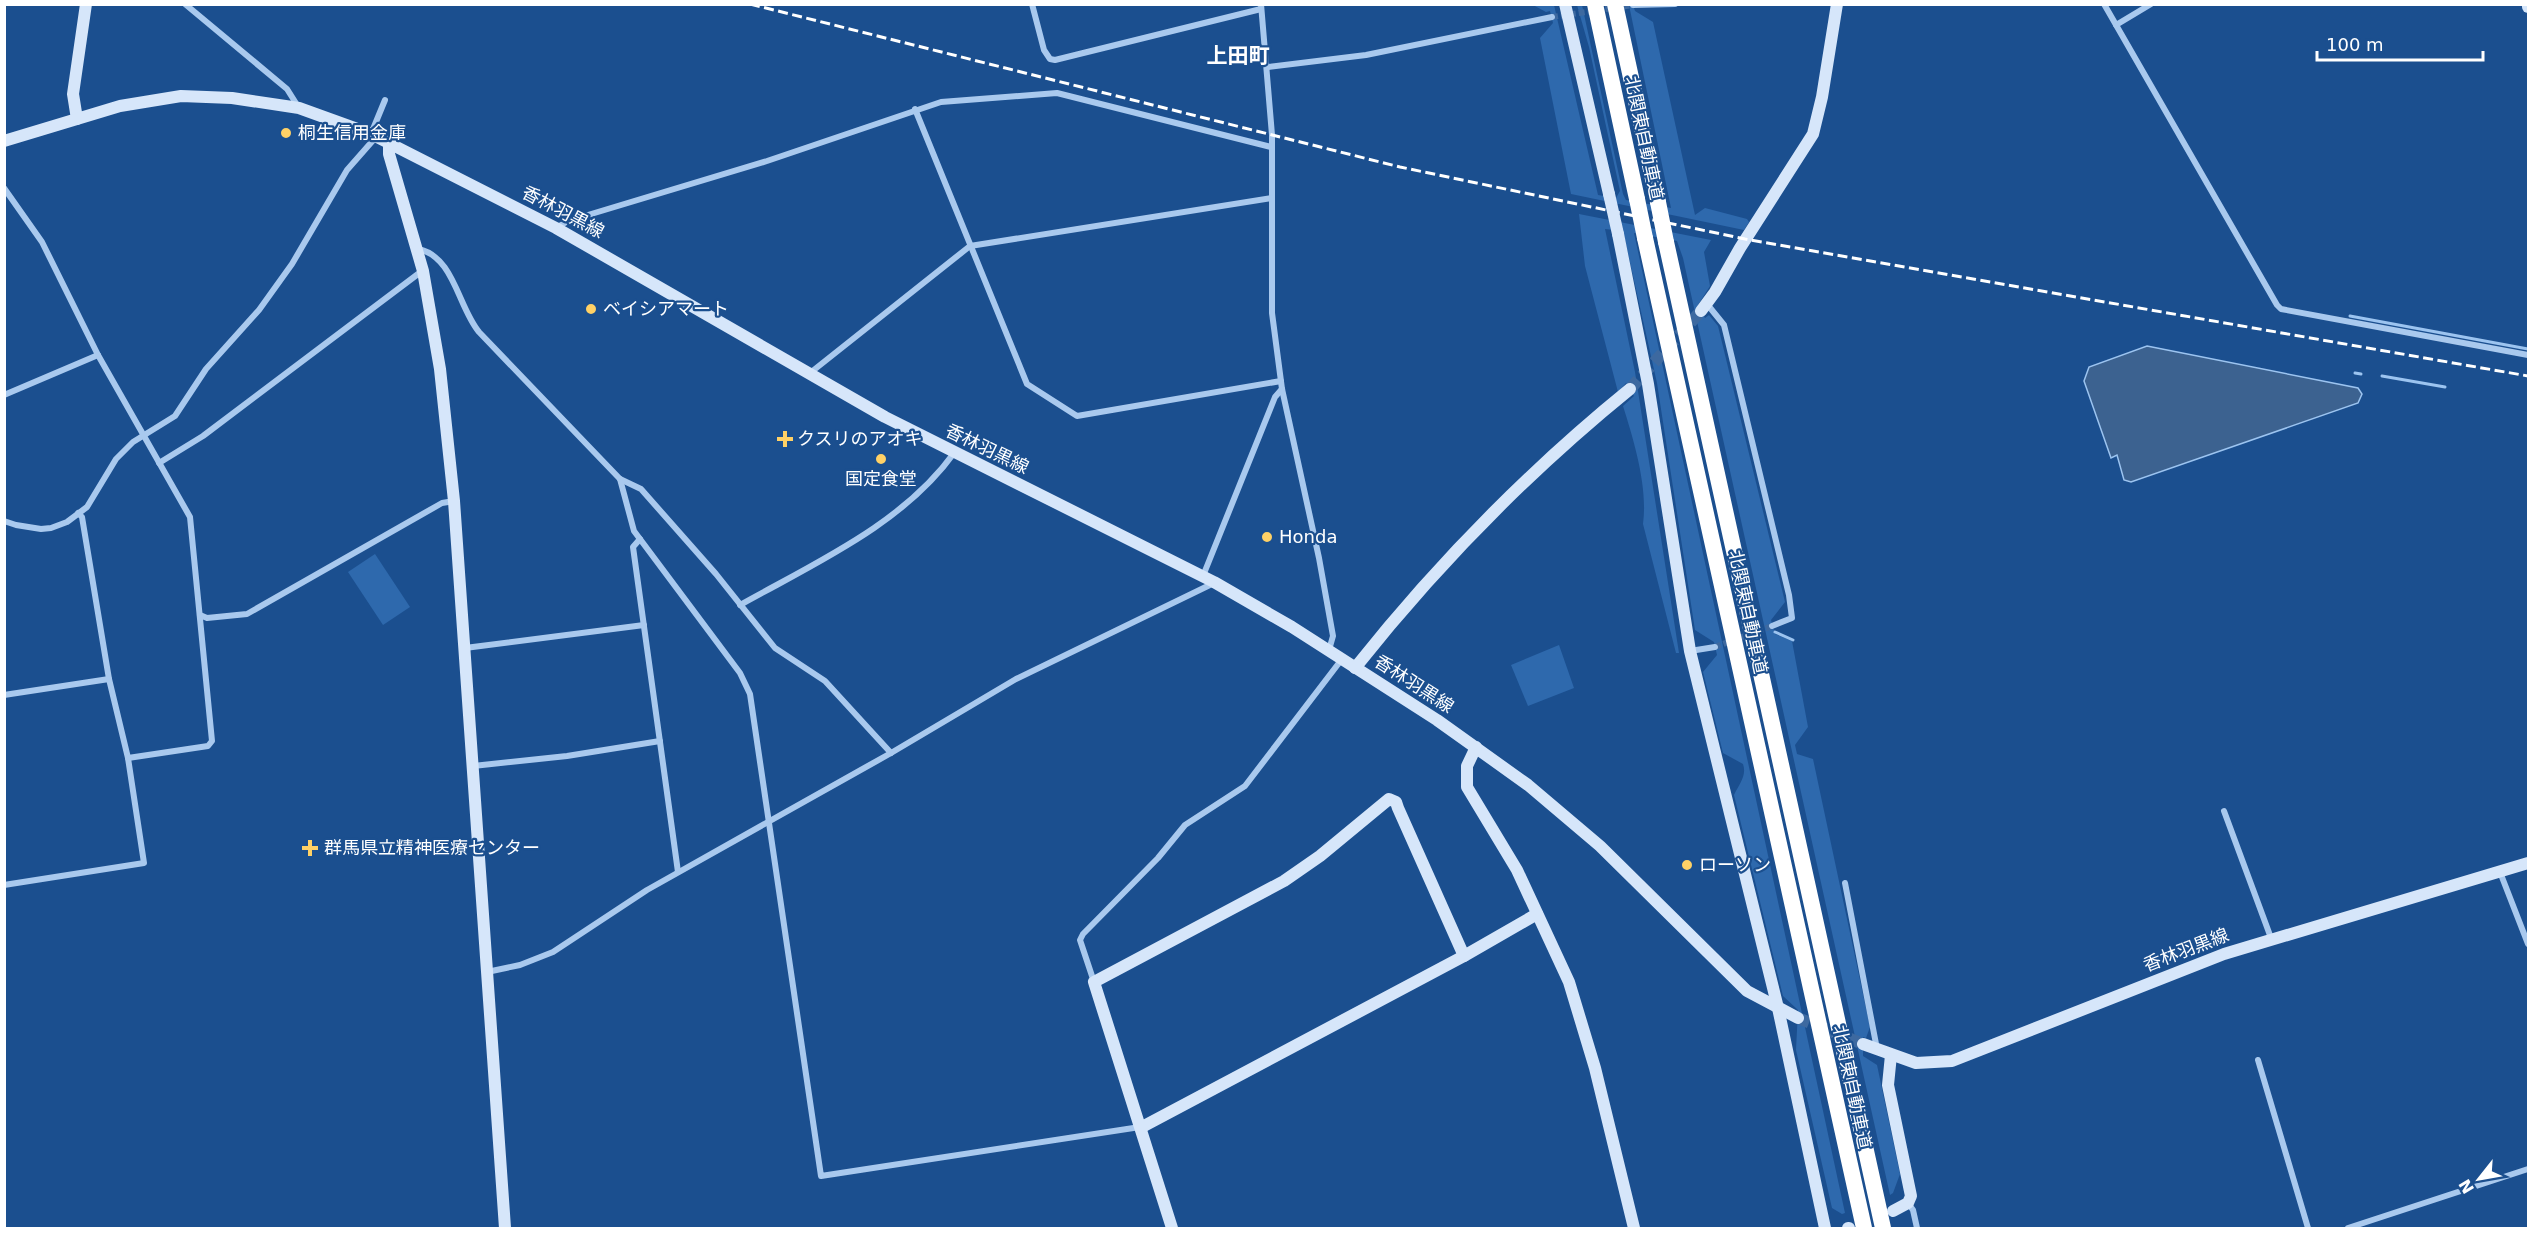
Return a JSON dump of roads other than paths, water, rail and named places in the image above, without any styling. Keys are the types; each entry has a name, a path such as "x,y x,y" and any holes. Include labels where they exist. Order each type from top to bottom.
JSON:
{"highway":[{"name":"北関東自動車道","path":"1595,4 1864,1228"},
{"name":"北関東自動車道","path":"1615,4 1883,1228"}],"street":[{"path":"77,119 73,93 86,4"},
{"path":"184,4 287,89 299,108"},
{"path":"1032,4 1044,50 1050,59 1055,60 1261,7 1268,67 1271,147 1272,313 1282,389 1319,558 1333,636 1329,650"},
{"path":"1565,4 1610,194 1648,384 1689,651 1778,1008 1825,1228"},
{"path":"1634,5 1675,4"},
{"path":"1772,626 1792,618 1789,595 1724,325 1704,307 1813,134 1822,97 1837,4"},
{"path":"2104,4 2281,309 2529,356"},
{"path":"2116,25 2151,4"},
{"path":"1268,67 1366,56 1552,17"},
{"path":"556,228 568,220 767,161 941,102 1057,93 1271,147"},
{"name":"香林羽黒線","path":"4,141 147,100 181,96 232,98 299,108 374,135 556,228 954,453 1214,582 1342,658 1476,747 1528,785 1600,846 1747,991 1798,1017"},
{"path":"4,521 27,527 51,528 78,513 87,507 116,459 142,435 178,413 206,369 243,331 292,264 351,164 374,135 385,100"},
{"path":"915,109 1027,384 1077,416 1281,381"},
{"path":"389,143 389,154 423,271 440,369 454,501 505,1228"},
{"path":"4,188 42,242 98,355 191,522 212,741 208,746 128,758"},
{"path":"810,373 970,246 1272,198"},
{"path":"417,249 429,252 442,263 473,324 620,479 641,489 775,648 825,681 891,753"},
{"path":"159,463 203,436 423,271"},
{"path":"4,395 98,355"},
{"path":"1202,576 1275,397 1282,389"},
{"path":"1355,668 1430,577 1578,433 1630,389"},
{"path":"740,605 850,543 918,495 937,477 954,453"},
{"path":"620,479 634,531 747,686 754,712 821,1176 1142,1127 1464,956 1537,914"},
{"path":"200,615 207,618 247,614 291,586 432,508 454,501"},
{"path":"4,885 144,863 128,758 109,679 82,517 78,513"},
{"path":"640,540 633,547 678,872"},
{"path":"486,972 520,965 553,952 678,872 891,753 1016,679 1214,582"},
{"path":"465,648 644,625"},
{"path":"1689,651 1715,647"},
{"path":"1172,1228 1142,1127 1080,940 1083,934 1158,858 1185,825 1245,786 1342,658"},
{"path":"4,695 109,679"},
{"path":"472,766 567,756 660,741"},
{"path":"1476,747 1467,766 1467,788 1503,844 1569,982 1587,1036 1634,1228"},
{"path":"1094,982 1284,881 1320,856 1389,799 1396,802 1464,956"},
{"path":"2224,811 2271,938"},
{"name":"香林羽黒線","path":"1863,1044 1924,1064 1952,1061 2224,954 2271,938 2529,863"},
{"path":"2499,871 2529,944"},
{"path":"1845,883 1875,1025 1877,1050"},
{"path":"1891,1055 1887,1079 1911,1196 1908,1203 1893,1211"},
{"path":"2258,1060 2308,1228"},
{"path":"2348,1228 2529,1169"},
{"path":"1908,1203 1913,1210 1917,1228"}],"waterway":[{"path":"2350,316 2528,349"},
{"path":"2355,373 2361,374"},
{"path":"2382,376 2445,387"},
{"path":"1775,632 1793,640"}],"tunnel":[{"path":"1552,17 1633,5"},
{"path":"1630,389 1701,311"},
{"path":"1715,647 1772,626"},
{"path":"1798,1018 1863,1044"}],"railway":[{"path":"750,4 1400,167 1745,239 2528,376"}],"place":[{"name":"桐生信用金庫","path":"286,133"},
{"name":"ベイシアマート","path":"591,309"},
{"name":"クスリのアオキ","path":"785,439"},
{"name":"国定食堂","path":"881,459"},
{"name":"Honda","path":"1267,537"},
{"name":"群馬県立精神医療センター","path":"310,848"},
{"name":"ローソン","path":"1687,865"}],"district":[{"name":"上田町","path":"1238,56"}]}
